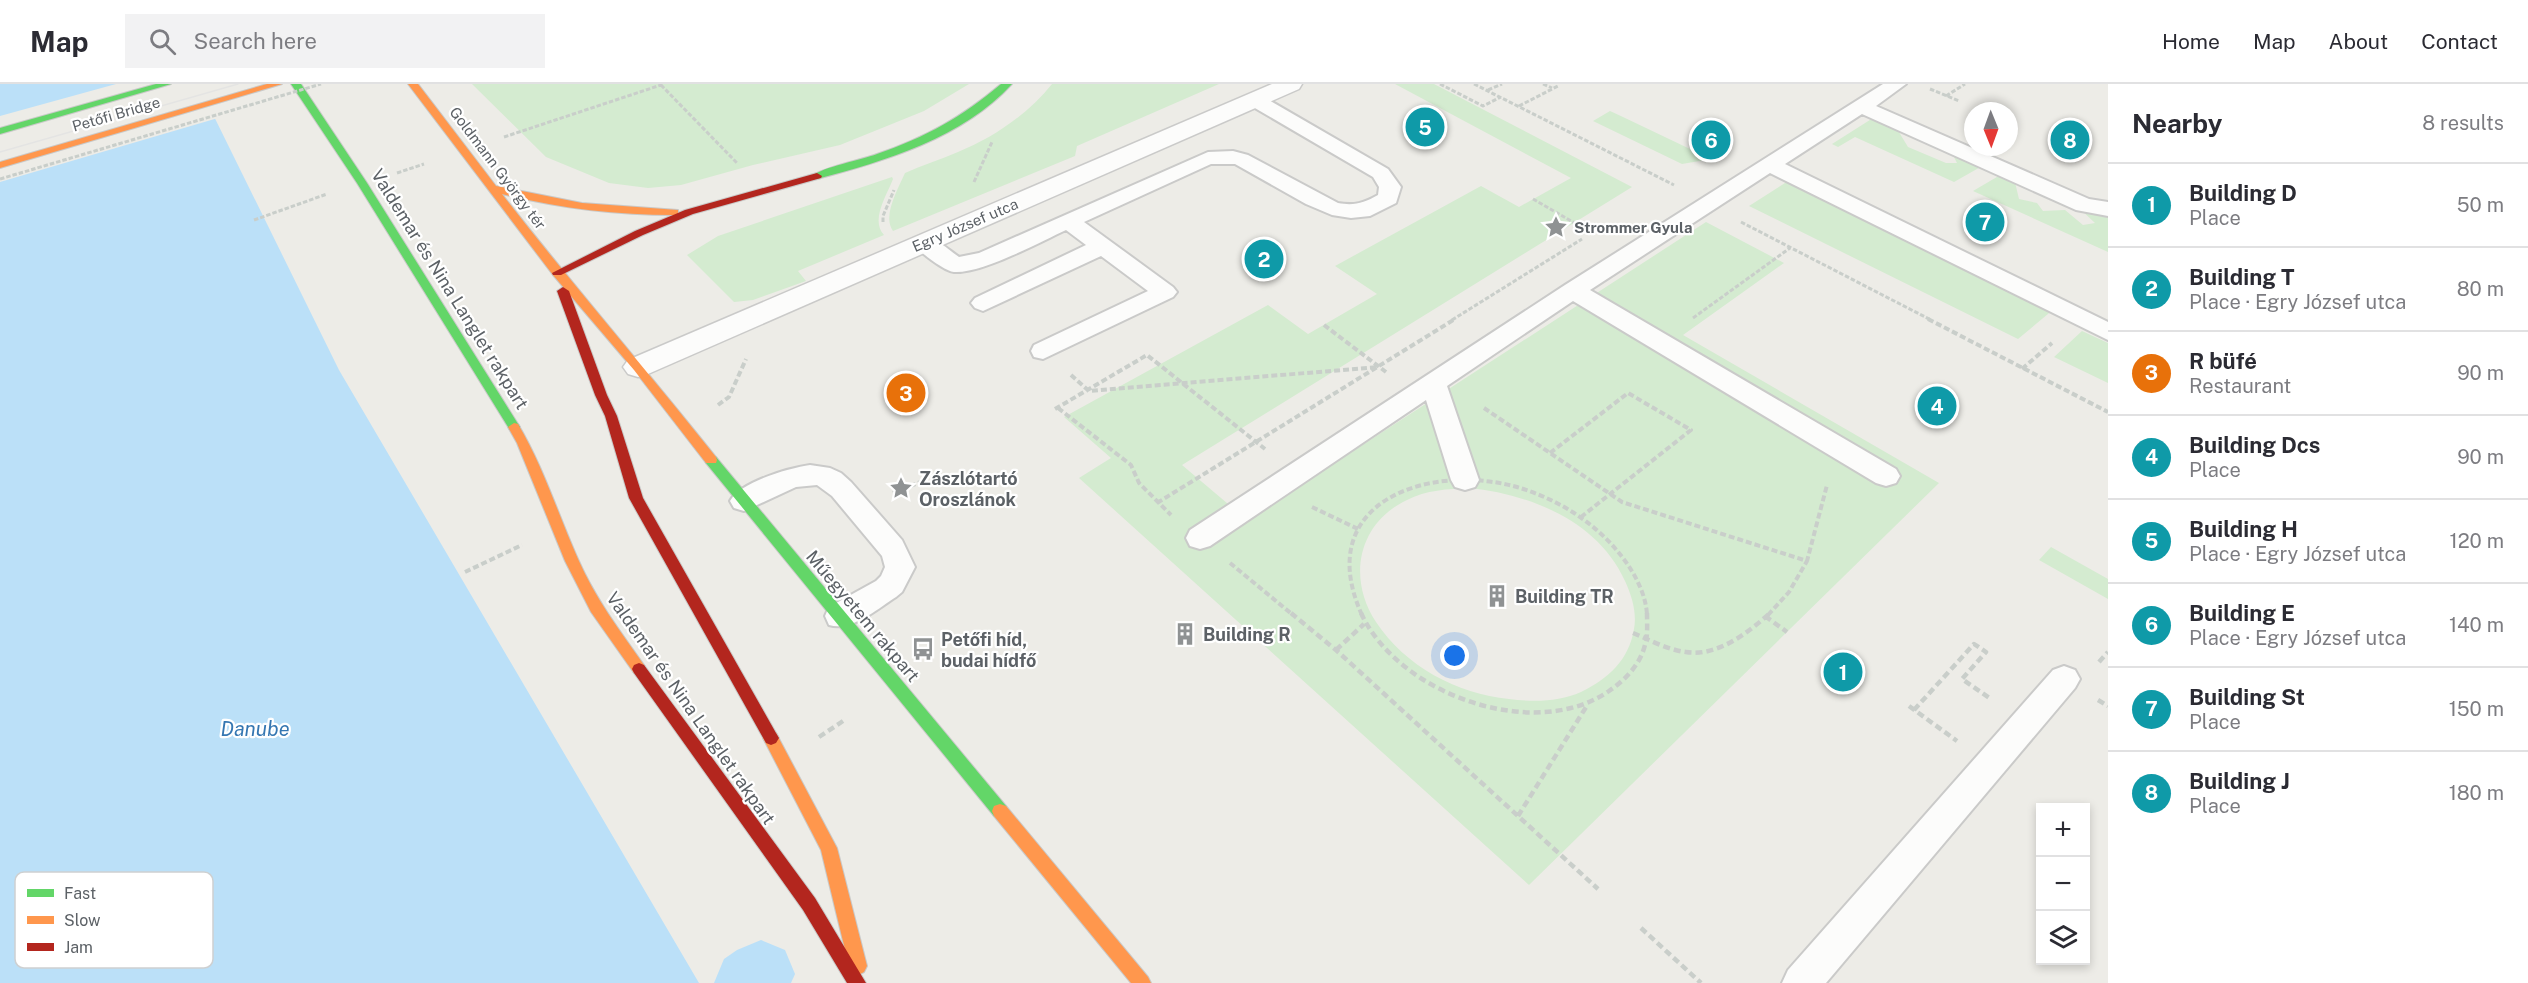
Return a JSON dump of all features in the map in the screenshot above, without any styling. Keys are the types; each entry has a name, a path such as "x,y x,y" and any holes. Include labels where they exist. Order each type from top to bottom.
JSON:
{"main road":[{"name":"Petőfi Bridge","path":"0,131 166,84"},
{"name":"Petőfi Bridge","path":"0,165 277,84"},
{"name":"Valdemar és Nina Langlet rakpart","path":"296,84 362,183 523,442 572,561 598,612 808,904 857,983"},
{"name":"Goldmann György tér","path":"413,84 557,273"},
{"path":"862,983 829,848 783,760 636,498 611,416 601,395 557,273 641,232 691,212 812,177 911,144 963,118 988,101 1007,84"},
{"path":"492,188 570,207 653,213 691,212"},
{"name":"Műegyetem rakpart","path":"557,273 638,367 744,501 1142,983"}],"street":[{"name":"Egry József utca","path":"638,367 1291,84"}],"lane":[{"path":"1200,538 1573,290 1896,84"},
{"path":"924,243 955,265 963,265 986,258 1208,158 1239,159 1324,206 1341,210 1359,211 1377,208 1388,198 1390,187 1381,172 1254,100"},
{"path":"1862,107 2084,205 2108,209"},
{"path":"1770,165 2108,332"},
{"path":"1043,351 1166,292 1068,221"},
{"path":"983,303 1103,246"},
{"path":"1573,290 1886,476"},
{"path":"1436,380 1465,480"},
{"path":"744,501 790,479 802,476 822,476 840,488 895,553 900,567 892,584 840,616"},
{"path":"1801,983 2064,679"}],"path":[{"path":"0,179 321,84"},
{"path":"504,137 662,84 738,165"},
{"path":"1440,84 1483,106 1501,97"},
{"path":"1474,84 1671,184"},
{"path":"1488,91 1502,84"},
{"path":"1543,84 1552,88"},
{"path":"1946,96 1965,84"},
{"path":"1518,106 1558,86"},
{"path":"1924,87 1959,101"},
{"path":"967,188 974,181 994,136"},
{"path":"1157,502 1379,367 1592,233 1533,199"},
{"path":"1708,204 2022,369 2108,411"},
{"path":"1660,342 1790,248"},
{"path":"1324,325 1379,367"},
{"path":"2022,369 2042,351"},
{"path":"1257,442 1147,356 1057,409 1131,465 1139,483 1157,502 1336,650 1598,889"},
{"path":"1077,380 1089,391 1379,367"},
{"path":"1436,380 1622,502 1807,561"},
{"path":"719,405 729,397 736,384"},
{"path":"1550,453 1628,393 1691,430 1581,517"},
{"path":"1633,633 1688,653 1708,652 1744,636 1766,616 1789,593 1807,561 1837,446"},
{"path":"1465,480 1521,488 1581,517 1616,548 1631,569 1642,592 1648,615 1647,638 1641,658 1628,676 1611,692 1588,703 1560,711 1529,713 1495,708 1463,699 1432,686 1404,668 1382,646 1365,624 1352,598 1347,573 1349,550 1358,529 1371,511 1412,487 1465,480"},
{"path":"465,572 558,528"},
{"path":"1766,616 1787,632"},
{"path":"1336,650 1365,624"},
{"path":"1914,710 1974,644 1986,652 1962,679 2026,722"},
{"path":"1518,816 1588,703"},
{"path":"1909,706 1935,725"},
{"path":"1641,928 1701,983"}],"green space":[{"path":"472,84 969,84 924,111 840,145 753,165 681,185 648,188 609,183 546,157"},
{"path":"1052,84 1219,84 1077,146 1075,156 893,231 889,218 890,210 905,173 951,155 997,132 1021,115"},
{"path":"1395,84 1434,84 1632,187 1182,465 1247,520 1706,222 1784,263 1683,335 1939,483 1529,885 1079,478 1111,458 1064,417 1268,305 1308,334 1377,294 1335,266 1481,186 1519,207 1571,178","holes":["1469,488 1492,491 1538,504 1580,527 1598,542 1613,560 1625,581 1634,611 1635,623 1631,640 1616,667 1600,681 1581,692 1555,699 1527,701 1490,696 1452,684 1434,675 1402,652 1376,622 1367,605 1360,570 1362,553 1377,523 1390,510 1414,497 1437,491"]},
{"path":"1610,111 1711,159 1682,164 1593,121"},
{"path":"1873,118 1894,124 1908,147 1946,163 1957,163 1951,151 1984,165 1954,182 1855,137 1838,147 1832,144"},
{"path":"2002,174 2014,178 2019,199 2037,203 2043,211 2065,210 2083,225 2095,223 2079,208 2108,218 2108,252 1973,191"},
{"path":"892,177 879,215 880,229 884,235 798,271 806,281 753,300 734,302 687,255 718,236"},
{"path":"1788,181 2054,309 2018,339 1749,206"},
{"path":"2082,331 2108,343 2108,383 2054,357"},
{"path":"2051,547 2108,579 2108,599 2039,560"}],"water":[{"name":"Danube","path":"0,84 198,84 339,370 699,983 0,983"}],"pier":[{"path":"116,84 201,84 218,118 0,182 0,116"}],"waterway":[{"path":"748,983 761,974"}],"tram line":[{"path":"0,152 238,84"}],"traffic: fast":[{"path":"0,131 166,84"},
{"path":"296,84 362,183 514,427"},
{"path":"817,176 899,150 939,133 975,111 1007,84"},
{"path":"711,460 1000,811"}],"traffic: slow":[{"path":"0,165 277,84"},
{"path":"413,84 557,273 638,367 711,460"},
{"path":"492,188 537,199 582,206 628,211 674,212"},
{"path":"514,427 523,443 572,561 598,612 639,669"},
{"path":"771,738 829,848 858,966"},
{"path":"1000,811 1142,983"}],"traffic: jam":[{"path":"557,273 639,233 689,212 817,176"},
{"path":"563,291 601,395 611,416 636,498 771,738"},
{"path":"639,669 809,904 857,983"}],"place":[{"name":"Building H","path":"1425,127"},
{"name":"Building E","path":"1711,140"},
{"name":"Building J","path":"2070,140"},
{"name":"Building St","path":"1985,222"},
{"name":"Strommer Gyula","path":"1556,227"},
{"name":"Building T","path":"1264,259"},
{"name":"R büfé","path":"906,393"},
{"name":"Building Dcs","path":"1937,406"},
{"name":"Zászlótartó Oroszlánok","path":"901,488"},
{"name":"Building TR","path":"1497,596"},
{"name":"Building R","path":"1185,634"},
{"name":"Petőfi híd, budai hídfő","path":"923,649"},
{"name":"Building D","path":"1843,672"}]}
